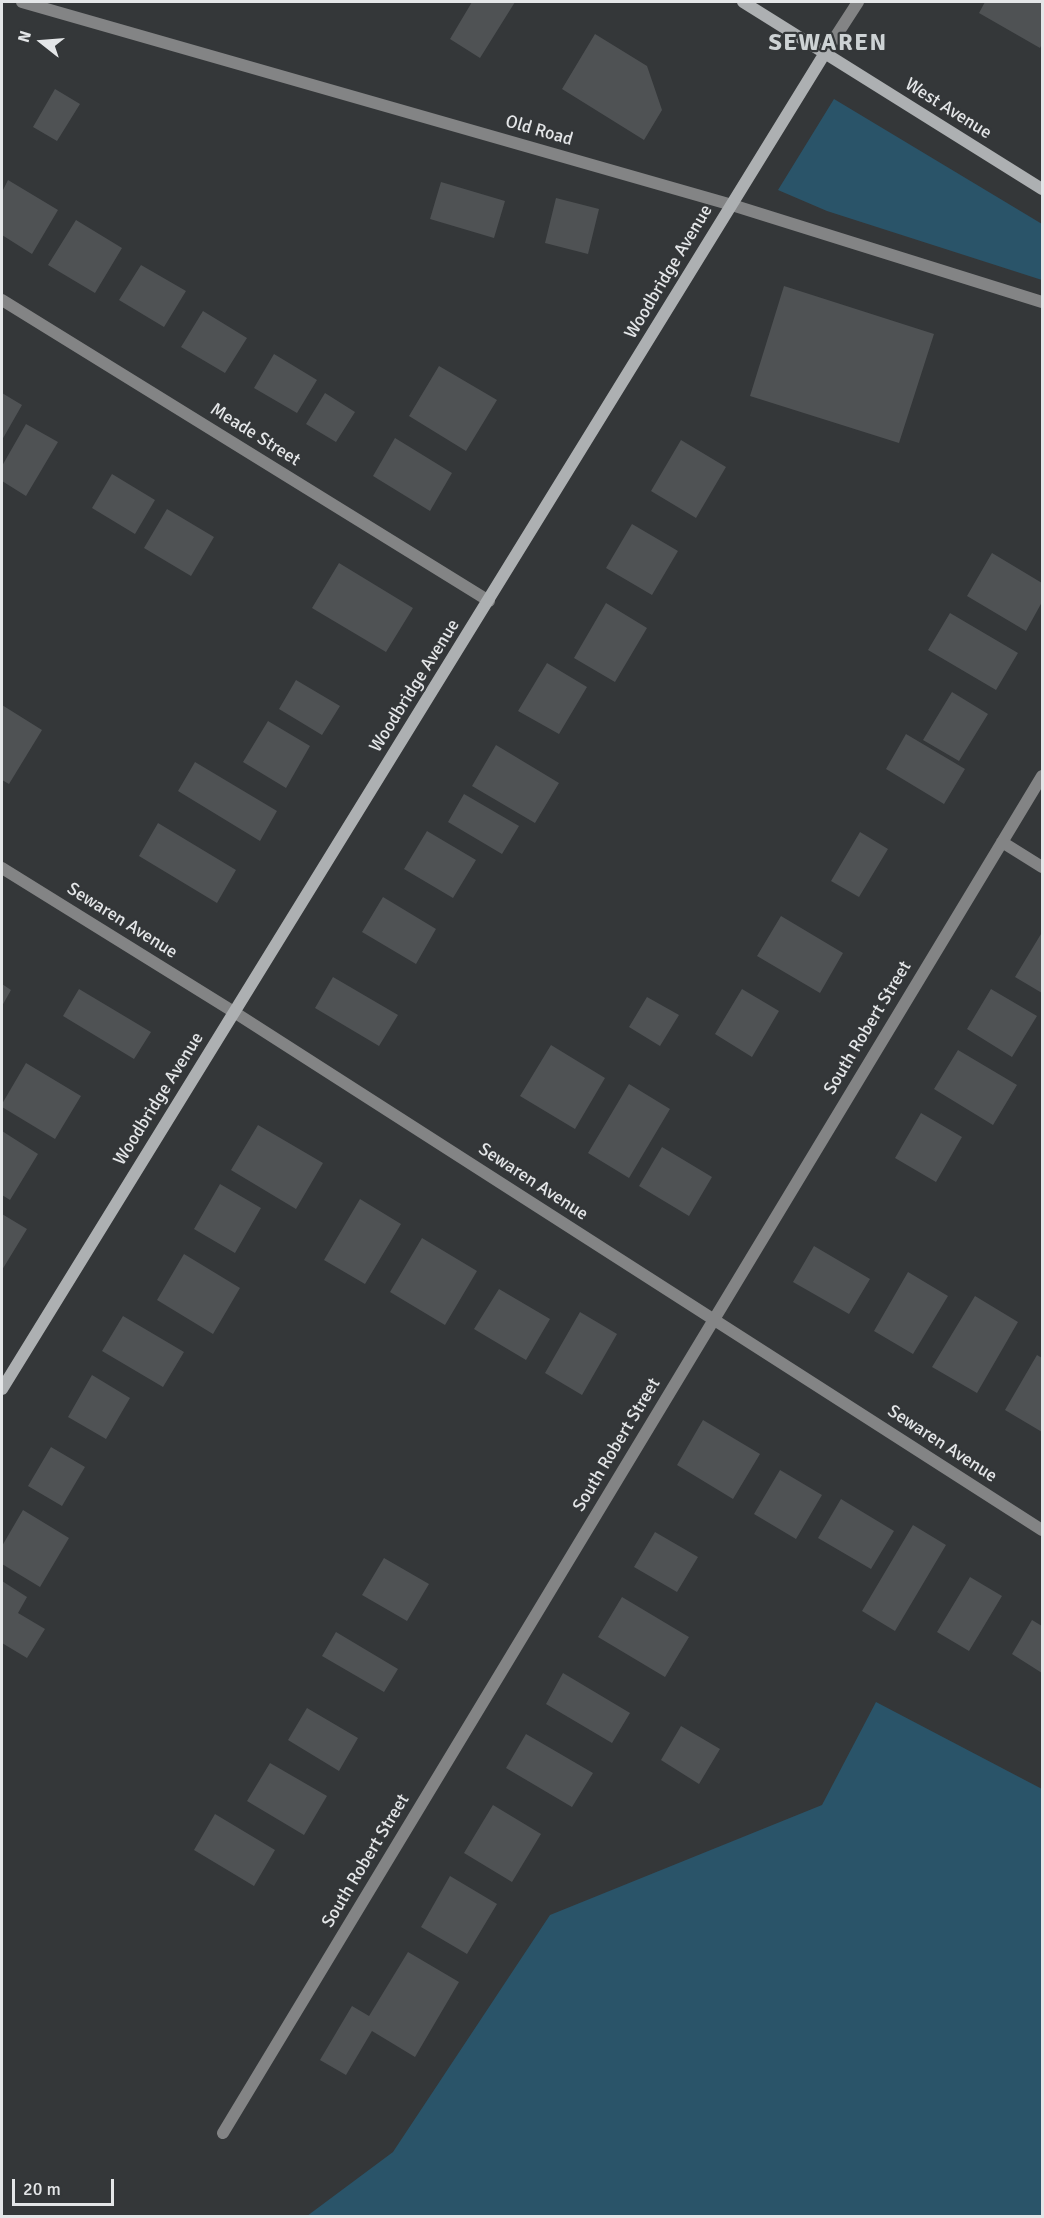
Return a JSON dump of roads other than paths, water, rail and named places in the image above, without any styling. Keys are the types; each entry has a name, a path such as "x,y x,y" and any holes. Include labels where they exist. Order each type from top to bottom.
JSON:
{"street":[{"name":"Old Road","path":"22,2 732,205 1042,302"},
{"name":"West Avenue","path":"743,2 1042,189"},
{"name":"Woodbridge Avenue","path":"2,1389 858,2"},
{"name":"Meade Street","path":"2,300 489,600"},
{"name":"South Robert Street","path":"223,2133 1042,776"},
{"path":"1002,842 1042,867"},
{"name":"Sewaren Avenue","path":"2,868 234,1012 1042,1530"}],"district":[{"name":"SEWAREN","path":"828,44"}]}
